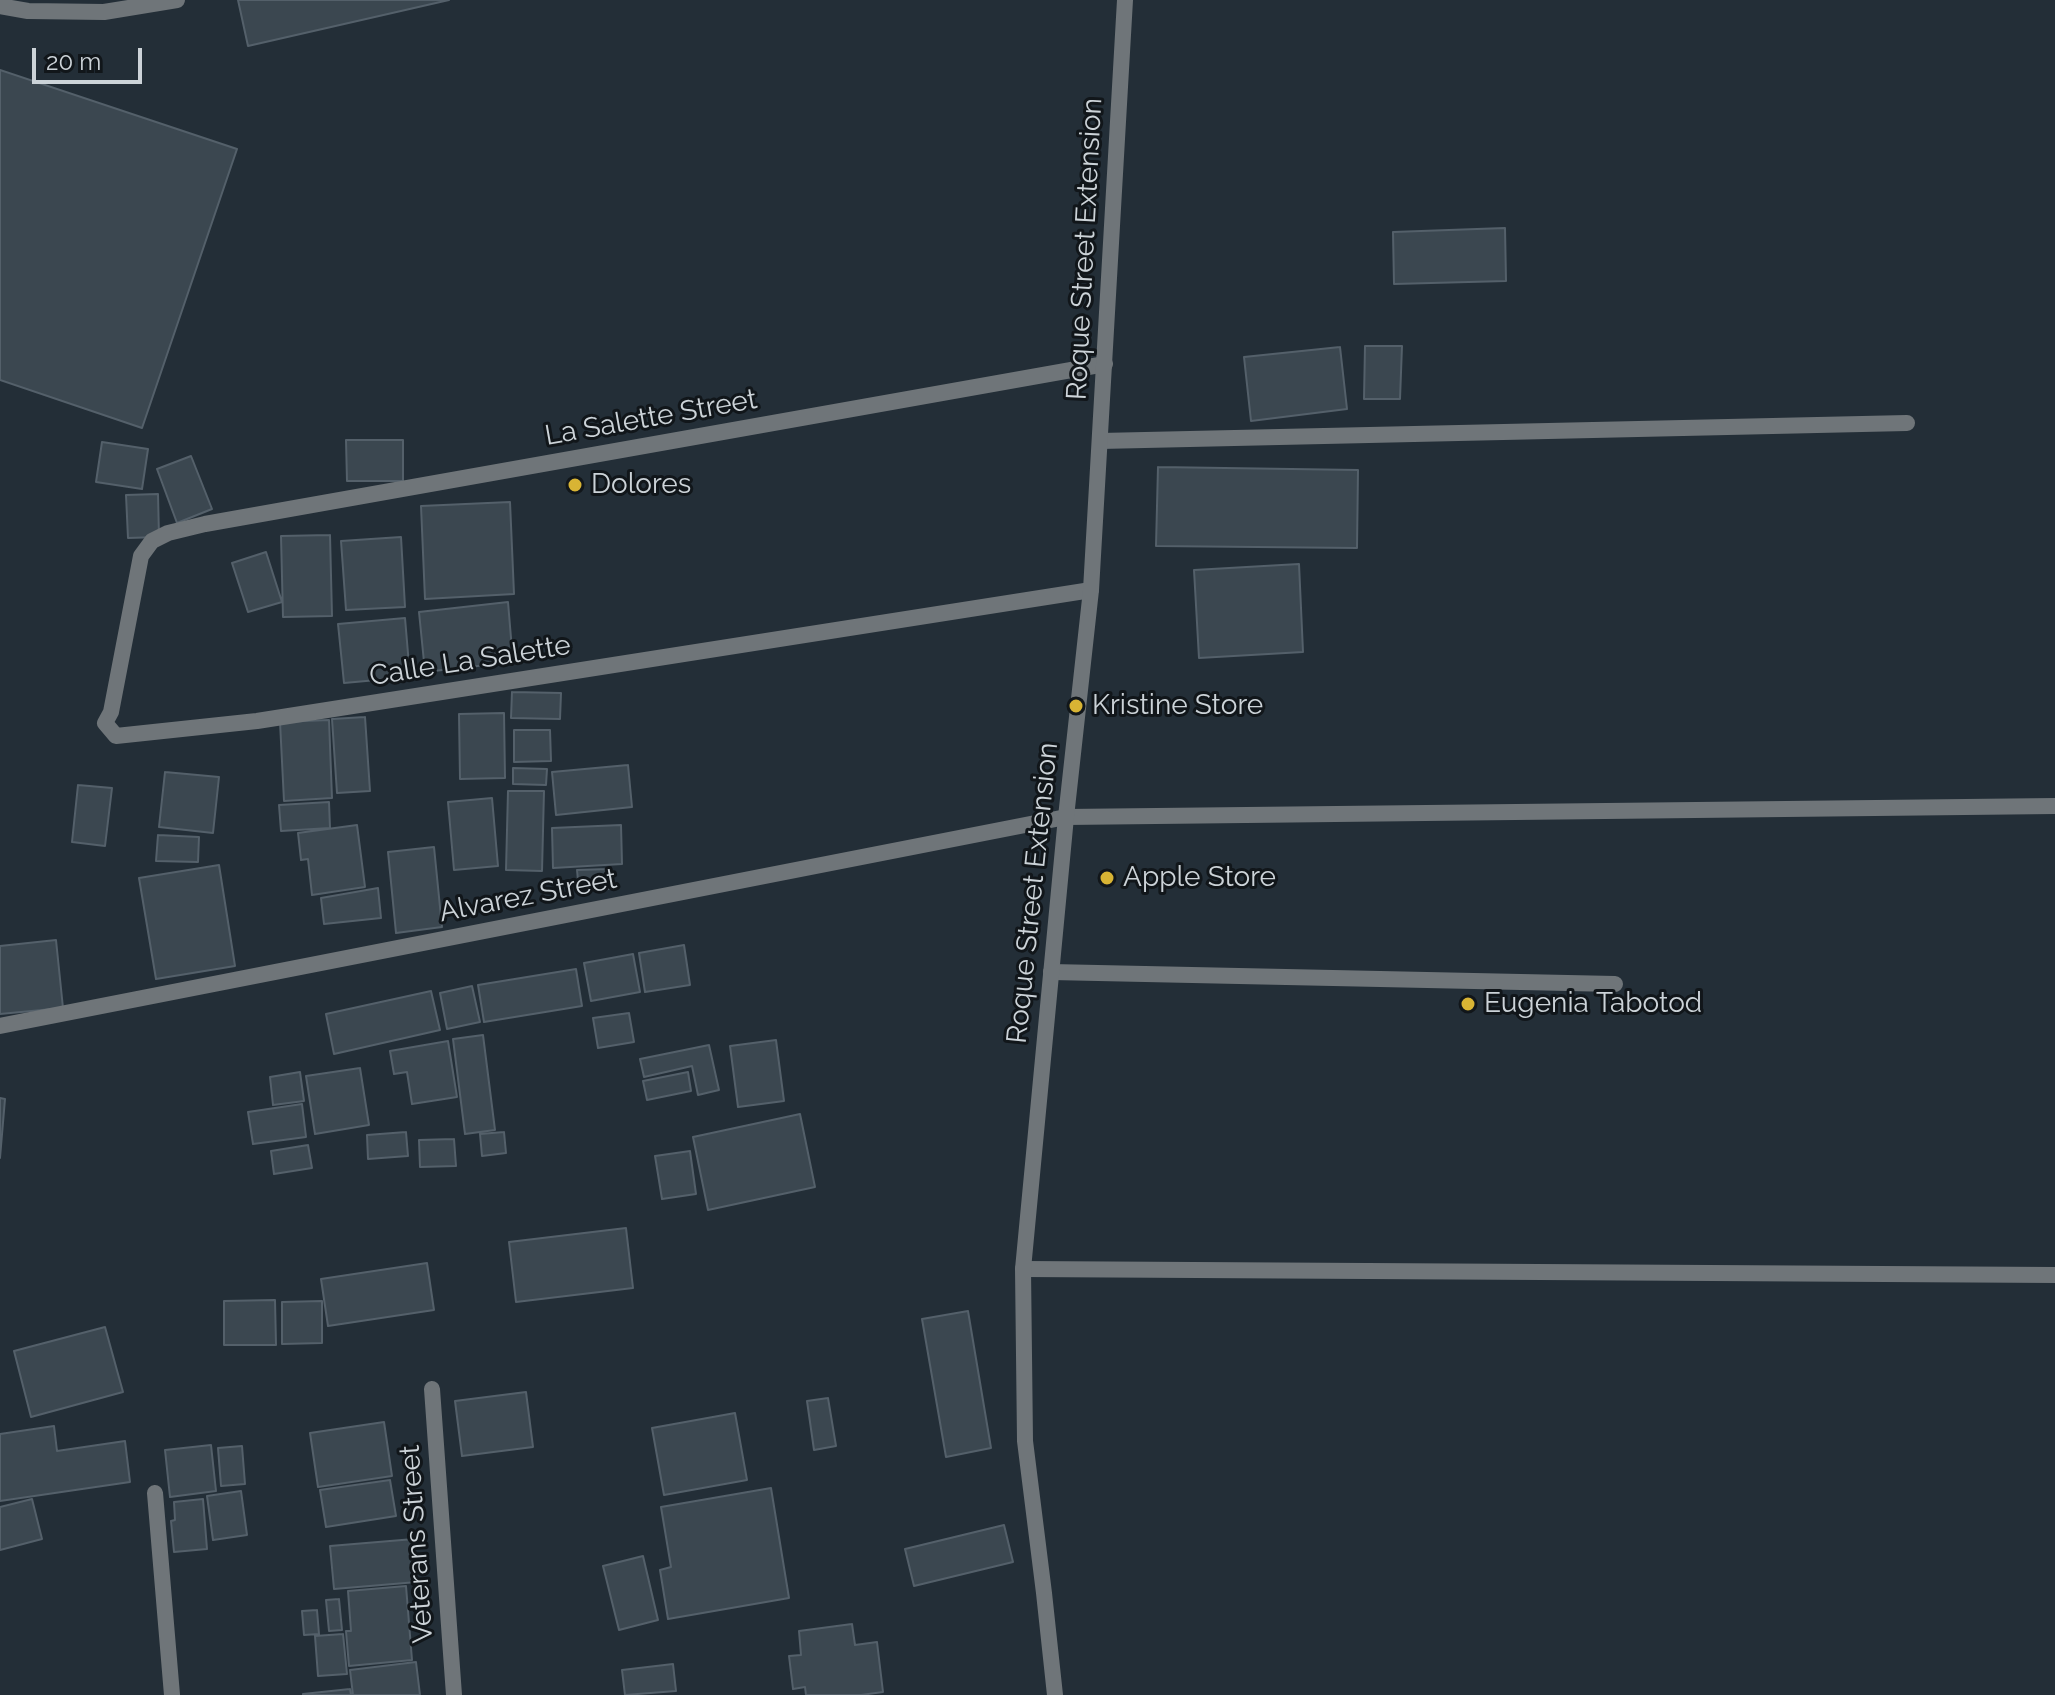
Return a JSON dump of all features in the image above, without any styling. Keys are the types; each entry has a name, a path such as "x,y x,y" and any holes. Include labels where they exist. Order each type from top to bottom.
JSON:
{"street":[{"path":"0,6 28,11 104,12 177,0"},
{"name":"Roque Street Extension","path":"1055,1695 1025,1441 1023,1269 1091,590 1125,0"},
{"name":"La Salette Street","path":"205,524 1105,364"},
{"path":"1100,441 1907,423"},
{"name":"Calle La Salette","path":"205,524 168,533 152,541 141,556 111,712 105,723 116,736 257,721 1091,590"},
{"name":"Alvarez Street","path":"0,1026 1066,817 2055,806"},
{"path":"1051,972 1615,984"},
{"path":"1023,1269 2055,1275"},
{"name":"Veterans Street","path":"432,1389 454,1695"},
{"path":"155,1493 172,1695"}],"building":[{"path":"238,0 449,0 248,46"},
{"path":"0,70 237,149 142,428 0,380"},
{"path":"1505,228 1506,281 1394,284 1393,232"},
{"path":"1365,346 1402,346 1400,399 1364,399"},
{"path":"1340,347 1347,409 1251,421 1244,357"},
{"path":"346,440 403,440 403,481 347,481"},
{"path":"102,442 148,449 142,489 96,482"},
{"path":"191,456 212,509 177,523 157,469"},
{"path":"1158,467 1358,470 1357,548 1156,546"},
{"path":"158,494 159,537 128,538 126,495"},
{"path":"510,502 514,594 425,599 421,506"},
{"path":"330,535 332,616 283,617 281,536"},
{"path":"401,537 405,607 346,610 341,541"},
{"path":"266,552 282,602 248,612 232,563"},
{"path":"1299,564 1303,652 1199,658 1194,570"},
{"path":"508,602 513,662 425,672 419,612"},
{"path":"405,618 410,677 344,683 338,624"},
{"path":"512,692 561,693 560,719 511,718"},
{"path":"504,713 505,778 460,779 459,714"},
{"path":"365,717 370,791 337,793 332,719"},
{"path":"329,720 332,798 284,801 280,722"},
{"path":"514,730 550,730 551,761 514,762"},
{"path":"628,765 632,807 556,815 552,772"},
{"path":"513,768 547,769 546,785 513,784"},
{"path":"165,772 219,777 213,833 159,827"},
{"path":"78,785 112,788 105,846 72,842"},
{"path":"508,791 544,791 542,871 506,870"},
{"path":"492,798 498,866 454,870 448,802"},
{"path":"329,802 330,828 281,831 279,805"},
{"path":"357,825 365,887 312,895 308,859 301,860 298,833"},
{"path":"621,825 622,864 553,868 552,828"},
{"path":"158,835 199,837 198,862 156,861"},
{"path":"434,847 442,927 396,933 388,852"},
{"path":"219,865 235,966 156,979 139,878"},
{"path":"608,869 609,889 579,891 577,870"},
{"path":"378,888 381,918 324,924 321,898"},
{"path":"56,940 63,1008 0,1014 0,946"},
{"path":"684,945 690,985 645,992 639,953"},
{"path":"633,954 640,992 591,1001 584,963"},
{"path":"576,969 582,1006 484,1022 478,985"},
{"path":"472,986 480,1022 447,1029 440,993"},
{"path":"431,991 440,1030 334,1054 326,1014"},
{"path":"629,1013 634,1042 598,1048 593,1018"},
{"path":"483,1035 495,1130 465,1134 453,1039"},
{"path":"776,1040 784,1101 738,1107 730,1046"},
{"path":"448,1041 457,1097 412,1104 407,1072 394,1074 390,1051"},
{"path":"709,1045 719,1090 698,1095 692,1066 644,1077 640,1059"},
{"path":"360,1068 369,1125 315,1134 306,1076"},
{"path":"300,1072 304,1101 273,1105 270,1077"},
{"path":"688,1072 691,1091 647,1100 643,1081"},
{"path":"0,1098 5,1099 0,1158"},
{"path":"302,1104 306,1137 253,1144 248,1112"},
{"path":"800,1114 815,1187 708,1210 693,1137"},
{"path":"406,1132 408,1156 368,1159 367,1135"},
{"path":"504,1132 506,1153 482,1156 480,1134"},
{"path":"454,1139 456,1166 420,1167 419,1140"},
{"path":"308,1145 312,1168 274,1174 271,1151"},
{"path":"690,1151 696,1194 662,1199 655,1156"},
{"path":"626,1228 633,1288 516,1302 509,1242"},
{"path":"427,1263 434,1310 328,1326 321,1279"},
{"path":"275,1300 276,1345 224,1345 224,1301"},
{"path":"322,1301 322,1343 282,1344 282,1302"},
{"path":"968,1311 991,1448 946,1457 922,1319"},
{"path":"105,1327 123,1392 31,1417 14,1351"},
{"path":"526,1392 533,1447 462,1456 455,1401"},
{"path":"828,1398 836,1446 814,1450 807,1401"},
{"path":"735,1413 747,1480 664,1495 652,1428"},
{"path":"384,1422 392,1476 318,1487 310,1433"},
{"path":"54,1426 57,1451 125,1441 130,1482 0,1501 0,1434"},
{"path":"211,1445 216,1491 170,1497 165,1450"},
{"path":"242,1446 245,1484 221,1486 218,1448"},
{"path":"390,1480 396,1516 326,1527 320,1490"},
{"path":"771,1488 789,1598 668,1619 660,1570 671,1567 661,1507"},
{"path":"241,1491 247,1535 213,1540 207,1496"},
{"path":"32,1499 42,1539 0,1550 0,1507"},
{"path":"203,1499 207,1549 174,1552 171,1521 175,1520 174,1502"},
{"path":"1004,1525 1013,1562 914,1586 905,1549"},
{"path":"414,1539 417,1582 334,1589 330,1546"},
{"path":"643,1556 658,1620 619,1630 603,1566"},
{"path":"406,1586 412,1660 349,1666 346,1631 351,1631 348,1591"},
{"path":"339,1599 342,1630 329,1631 326,1600"},
{"path":"317,1610 319,1634 304,1635 302,1611"},
{"path":"852,1624 855,1645 877,1642 883,1692 806,1695 805,1687 793,1689 789,1656 801,1655 799,1631"},
{"path":"343,1634 347,1674 318,1676 315,1636"},
{"path":"416,1662 420,1695 353,1695 350,1670"},
{"path":"673,1664 676,1691 625,1695 622,1670"},
{"path":"350,1689 351,1695 303,1695 303,1694"}],"place":[{"name":"Dolores","path":"575,485"},
{"name":"Kristine Store","path":"1076,706"},
{"name":"Apple Store","path":"1107,878"},
{"name":"Eugenia Tabotod","path":"1468,1004"}]}
